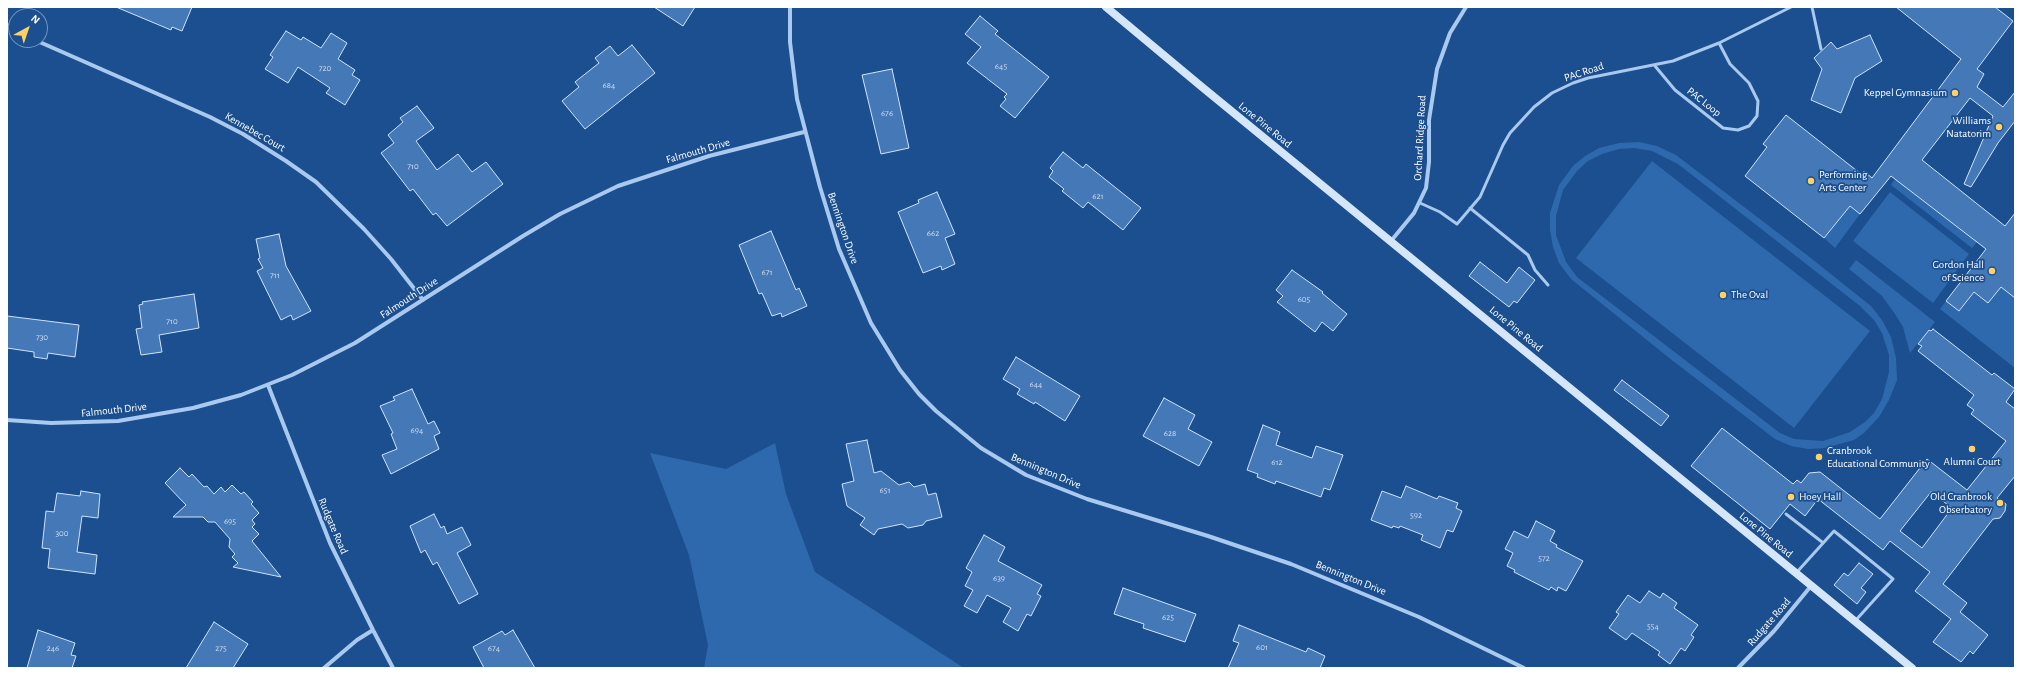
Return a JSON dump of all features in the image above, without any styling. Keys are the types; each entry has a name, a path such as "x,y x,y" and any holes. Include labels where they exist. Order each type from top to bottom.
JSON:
{"street":[{"name":"Bennington Drive","path":"790,7 793,70 797,99 804,132 838,249 871,323 900,370 919,394 936,411 981,448 1020,472 1062,490 1245,548 1342,584 1419,617 1524,668"},
{"name":"Lone Pine Road","path":"1106,7 1912,668"},
{"name":"Orchard Ridge Road","path":"1391,242 1420,203 1426,188 1428,175 1429,120 1437,68 1450,34 1466,7"},
{"name":"Kennebec Court","path":"48,46 210,117 243,134 286,161 321,187 364,229 391,258 423,300"},
{"name":"Falmouth Drive","path":"7,420 77,423 135,419 193,408 241,395 292,376 355,343 523,236 560,214 618,186 709,156 804,132"},
{"name":"Rudgate Road","path":"268,385 330,543 393,668"},
{"name":"Rudgate Road","path":"1738,668 1774,631 1811,586"},
{"path":"324,668 357,640 373,630"}],"lane":[{"name":"PAC Road","path":"1420,203 1440,212 1457,224 1480,197 1503,145 1510,133 1534,108 1552,93 1588,78 1622,70 1655,66 1688,55 1719,43 1791,7"},
{"path":"1812,7 1821,49"},
{"name":"PAC Loop","path":"1655,66 1675,90 1723,128 1738,130 1749,126 1757,116 1758,101 1749,83 1730,64 1719,43"},
{"path":"1470,208 1528,255 1536,270 1548,285"},
{"path":"1786,514 1822,542"},
{"path":"1796,574 1822,542 1834,531 1893,579 1855,621"}],"shaded area":[{"path":"1639,142 1657,146 1676,155 1871,306 1882,320 1891,337 1896,358 1897,380 1889,400 1879,417 1864,433 1854,440 1825,448 1808,449 1791,446 1775,439 1673,361 1571,279 1559,263 1553,247 1550,230 1550,213 1559,185 1573,166 1585,156 1599,148 1619,143","holes":["1634,148 1652,151 1678,164 1860,306 1874,320 1882,333 1889,355 1889,372 1882,399 1874,413 1865,422 1850,432 1823,441 1794,439 1780,433 1577,277 1566,262 1556,235 1556,216 1563,190 1577,171 1588,161 1602,154 1619,149"]},
{"name":"The Oval","path":"1652,161 1870,331 1794,428 1576,258"},
{"path":"1895,179 1977,242 1972,248 1891,185"},
{"path":"1890,192 1969,254 1933,303 1853,241"},
{"path":"1850,206 1860,214 1835,248 1824,238"},
{"path":"1856,260 1935,322 1910,353 1903,327 1882,296 1849,269"},
{"path":"2001,287 2015,298 2015,368 1940,309 1946,301 1959,311 1971,296 1966,291"},
{"path":"775,443 786,494 815,572 964,668 704,668 708,645 689,555 650,453 726,469"}],"building":[{"path":"116,7 192,7 182,31 172,27 171,30"},
{"path":"654,7 695,7 683,26"},
{"path":"1896,7 1995,7 2013,21 1977,69 1984,74 1977,87 2003,107 2015,92 2015,121 1998,143 1971,187 1964,184 1993,116 1970,98 1922,160 2005,226 2015,213 2015,298 2001,287 1988,303 1974,292 1959,311 1946,301 1986,249 1891,176 1860,214 1850,206 1824,238 1745,176 1767,147 1763,144 1786,115 1861,174 1864,171 1872,178 1961,59"},
{"path":"980,16 998,31 995,34 1049,77 1015,118 1000,106 1006,99 1004,97 1007,94 967,63 981,47 965,34"},
{"path":"286,31 301,40 303,37 321,48 331,33 347,43 338,59 355,70 352,75 360,80 345,105 326,93 330,88 298,67 288,83 265,69 273,57 270,55"},
{"path":"1870,35 1882,61 1855,78 1841,113 1811,100 1822,69 1814,58 1831,42 1837,49"},
{"path":"632,45 655,73 585,129 562,101 579,87 575,82 599,63 595,58 610,46 618,56"},
{"path":"892,69 909,148 881,154 862,75"},
{"path":"417,106 434,128 416,141 437,170 458,154 472,172 486,162 503,184 447,226 436,213 433,215 413,189 410,191 381,153 394,143 388,135 403,122 400,118"},
{"path":"1063,152 1083,168 1086,164 1141,208 1123,230 1088,202 1083,208 1062,191 1064,189 1049,177 1053,171 1050,168"},
{"path":"937,192 955,234 945,238 955,264 942,270 941,266 923,273 898,212 919,203 918,200"},
{"path":"771,231 796,290 799,288 807,306 782,317 781,313 772,316 762,293 759,294 739,245"},
{"path":"279,234 286,266 311,311 293,320 291,315 281,320 257,271 263,268 258,259 260,258 256,239"},
{"path":"1480,262 1507,283 1519,267 1535,280 1517,303 1514,301 1509,307 1469,276"},
{"path":"1292,270 1323,292 1322,293 1347,314 1333,331 1322,322 1315,332 1277,302 1283,296 1276,290"},
{"path":"194,294 199,328 159,335 162,352 141,355 136,329 142,328 139,305 143,304 142,302"},
{"path":"7,316 79,325 75,357 48,353 47,359 34,357 34,352 7,348"},
{"name":"Hoey Hall","path":"1933,329 1992,375 1994,373 2015,389 2006,402 2015,409 2015,476 1997,498 2006,504 2005,511 2000,518 1993,519 1943,584 1967,603 1960,612 1988,635 1973,654 1970,651 1961,662 1933,642 1951,619 1915,591 1930,572 1890,541 1883,550 1818,499 1805,516 1790,504 1770,529 1691,466 1722,428 1793,484 1797,480 1801,483 1809,473 1820,472 1880,519 1927,459 1967,490 2006,441 1971,414 1974,410 1967,405 1974,395 1918,351 1922,346 1918,344 1929,330 1931,331","holes":["1931,492 1952,508 1922,548 1900,531"]},
{"path":"1016,357 1080,396 1065,421 1035,402 1034,404 1017,394 1020,389 1003,379"},
{"path":"1622,380 1669,416 1661,426 1614,390"},
{"path":"412,389 428,424 434,421 440,433 434,436 439,449 391,474 382,455 397,449 391,434 393,433 380,406 395,400 393,397"},
{"path":"1164,398 1195,415 1188,429 1212,442 1199,466 1143,436"},
{"path":"1263,425 1280,432 1276,445 1312,458 1316,446 1343,455 1330,490 1324,488 1321,497 1276,481 1275,484 1257,477 1258,474 1247,470"},
{"path":"867,440 874,473 881,471 899,485 909,482 914,487 925,484 928,495 936,493 942,517 926,521 923,525 908,528 902,524 878,529 874,535 860,525 865,518 847,506 842,484 854,481 846,444"},
{"path":"180,468 189,477 192,474 204,487 207,486 214,494 221,487 225,492 232,485 241,494 244,492 253,502 251,504 259,513 252,520 255,524 252,527 259,534 252,541 281,577 233,567 238,563 232,557 235,554 229,547 230,539 215,522 208,522 203,517 173,517 186,505 165,483"},
{"path":"1406,486 1437,499 1439,496 1458,503 1456,508 1462,511 1453,532 1447,530 1440,548 1421,540 1423,535 1400,526 1399,528 1393,526 1392,528 1371,520 1382,491 1401,498"},
{"path":"81,491 100,494 98,518 82,516 77,552 97,555 95,574 48,568 50,549 42,548 46,511 54,512 57,493 80,496"},
{"path":"434,514 441,528 444,526 447,534 462,527 471,545 457,553 478,594 459,604 437,562 433,565 425,550 421,553 410,526"},
{"path":"1536,521 1555,531 1550,541 1557,545 1556,547 1583,561 1566,591 1558,587 1557,591 1551,587 1549,590 1514,572 1515,570 1507,566 1513,553 1505,549 1514,531 1528,538"},
{"path":"984,535 1005,547 998,561 1042,585 1037,594 1041,596 1031,616 1027,614 1018,631 1003,622 1011,608 987,595 977,613 964,606 973,590 965,586 972,572 966,568"},
{"path":"1859,563 1873,574 1861,588 1866,592 1857,604 1834,585 1844,573 1848,576"},
{"path":"1123,588 1196,614 1185,642 1143,628 1144,624 1114,614"},
{"path":"1649,591 1660,598 1663,593 1677,603 1674,608 1698,625 1691,635 1694,637 1685,651 1681,648 1670,664 1658,655 1660,652 1632,633 1626,640 1609,628 1619,614 1616,612 1628,595 1640,603"},
{"path":"214,622 248,644 233,668 186,668"},
{"path":"1239,625 1306,652 1308,648 1325,656 1320,668 1228,668 1239,643 1233,641"},
{"path":"38,630 75,643 71,655 76,656 72,668 27,668"},
{"path":"513,630 535,668 484,668 473,647 502,631 505,635"}],"place":[{"name":"Keppel Gymnasium","path":"1955,93"},
{"name":"Williams Natatorim","path":"1999,127"},
{"name":"Performing Arts Center","path":"1811,181"},
{"name":"Gordon Hall of Science","path":"1992,271"},
{"name":"The Oval","path":"1723,295"},
{"name":"Alumni Court","path":"1972,449"},
{"name":"Cranbrook Educational Community","path":"1819,457"},
{"name":"Hoey Hall","path":"1791,497"},
{"name":"Old Cranbrook Obserbatory","path":"2000,503"}]}
